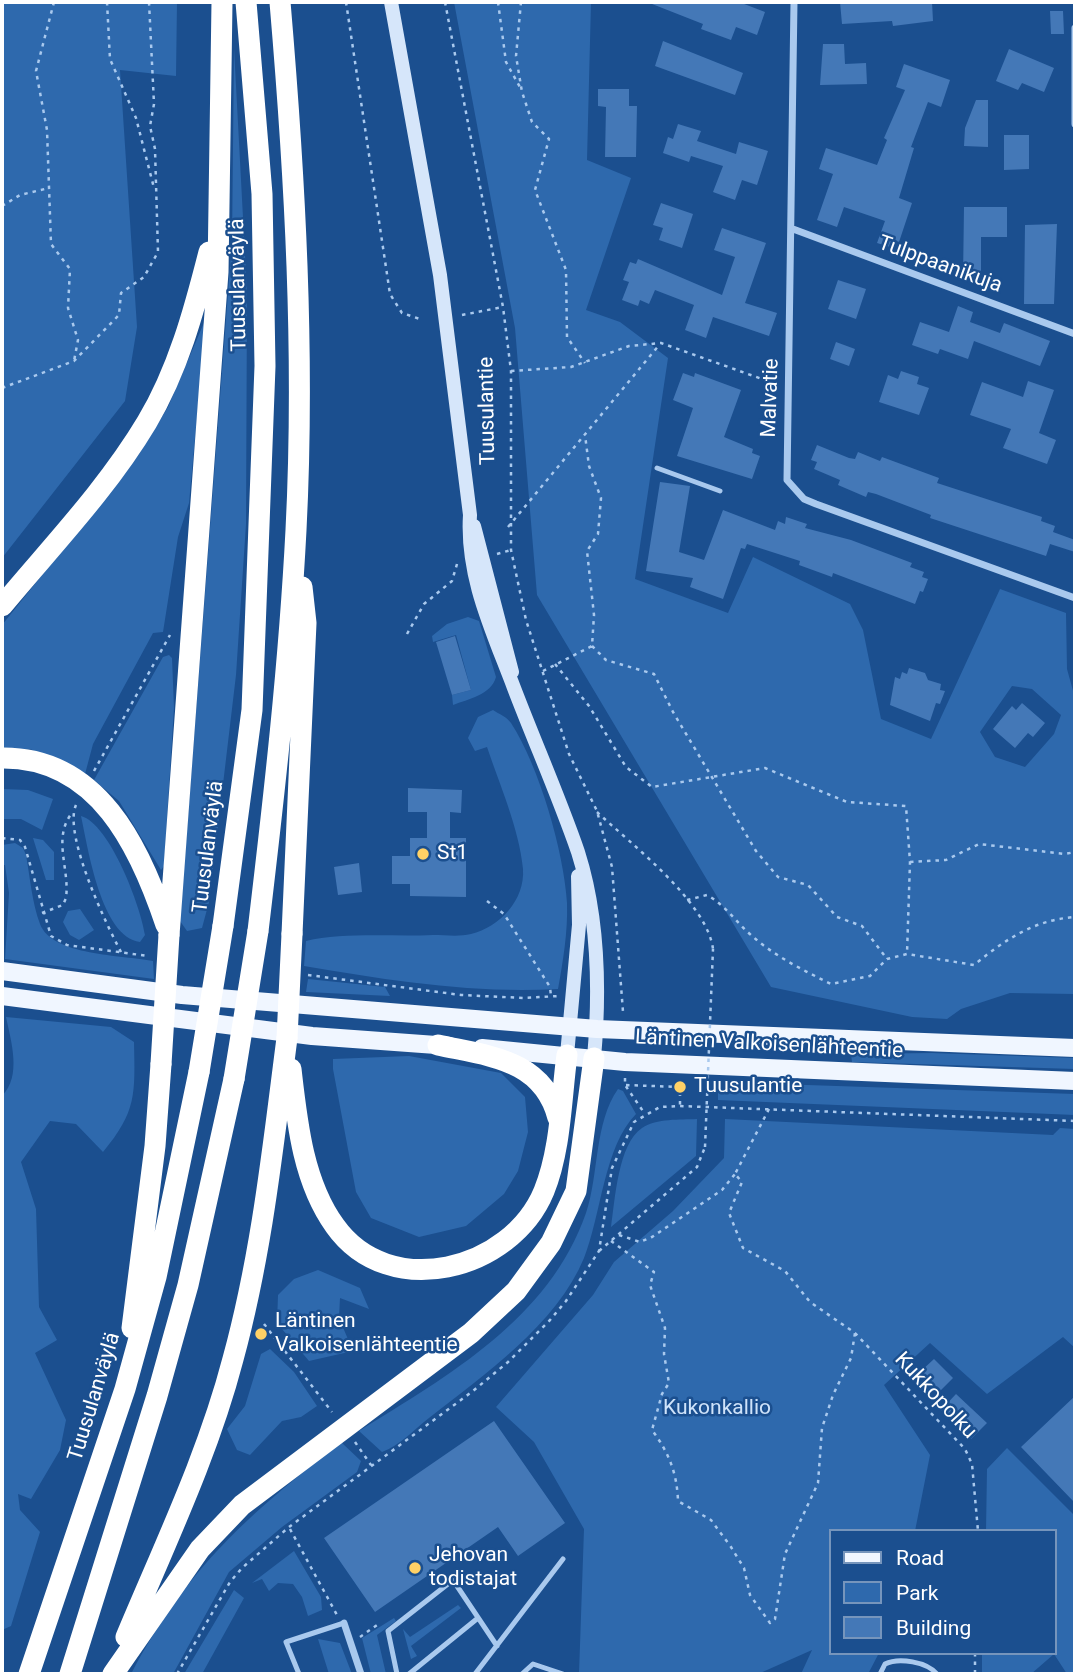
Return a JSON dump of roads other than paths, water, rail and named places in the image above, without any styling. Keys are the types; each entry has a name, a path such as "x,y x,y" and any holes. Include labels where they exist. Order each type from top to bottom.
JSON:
{"highway":[{"path":"125,1389 155,1146 217,285 222,2"},
{"name":"Tuusulanväylä","path":"29,1674 125,1389 156,1277 199,1072 223,926 251,710 265,366 262,194 246,2"},
{"path":"69,1674 157,1396 188,1285 234,1079 258,931 284,714 296,528 299,363 296,188 281,2"},
{"path":"2,606 101,488 147,422 187,333 210,249 220,185"},
{"path":"112,1674 209,1437 233,1361 257,1259 287,1081 306,622 296,528"},
{"path":"2,758 43,764 68,774 95,794 121,823 137,849 169,935"},
{"path":"438,1045 509,1061 526,1069 548,1091 559,1121"},
{"path":"287,1081 321,1202 350,1244 398,1266 424,1269 452,1267 480,1258 505,1243 527,1219 543,1191 554,1155 567,1055"},
{"path":"112,1674 200,1549 242,1504 471,1333 516,1291 551,1243 576,1191 594,1058"}],"main road":[{"name":"Tuusulantie","path":"391,2 440,275 470,515 478,558 510,655 514,688 578,854 590,898 595,935 597,1029 594,1058"},
{"name":"Tuusulantie","path":"567,1055 570,997 579,925 578,854"},
{"name":"Läntinen Valkoisenlähteentie","path":"2,971 182,995 597,1029 1075,1048"},
{"name":"Läntinen Valkoisenlähteentie","path":"2,996 312,1036 567,1055 625,1062 1075,1081"}],"street":[{"name":"Malvatie","path":"794,2 793,229 787,480 804,499 1075,598"},
{"path":"1075,28 1075,124"},
{"name":"Tulppaanikuja","path":"793,229 1075,334"},
{"path":"344,1623 361,1674"}],"lane":[{"path":"657,468 720,491"},
{"path":"475,1674 563,1559"},
{"path":"397,1674 387,1631 453,1580 497,1646"},
{"path":"409,1674 478,1618"},
{"path":"299,1674 286,1642 344,1623"},
{"path":"880,1674 885,1664 900,1660 921,1664 937,1674"},
{"path":"522,1674 533,1664 563,1674"}],"place":[{"name":"St1","path":"423,854"},
{"name":"Tuusulantie","path":"680,1087"},
{"name":"Läntinen Valkoisenlähteentie","path":"261,1334"},
{"name":"Jehovan todistajat","path":"415,1568"}],"park label":[{"name":"Kukonkallio","path":"717,1409"}]}
